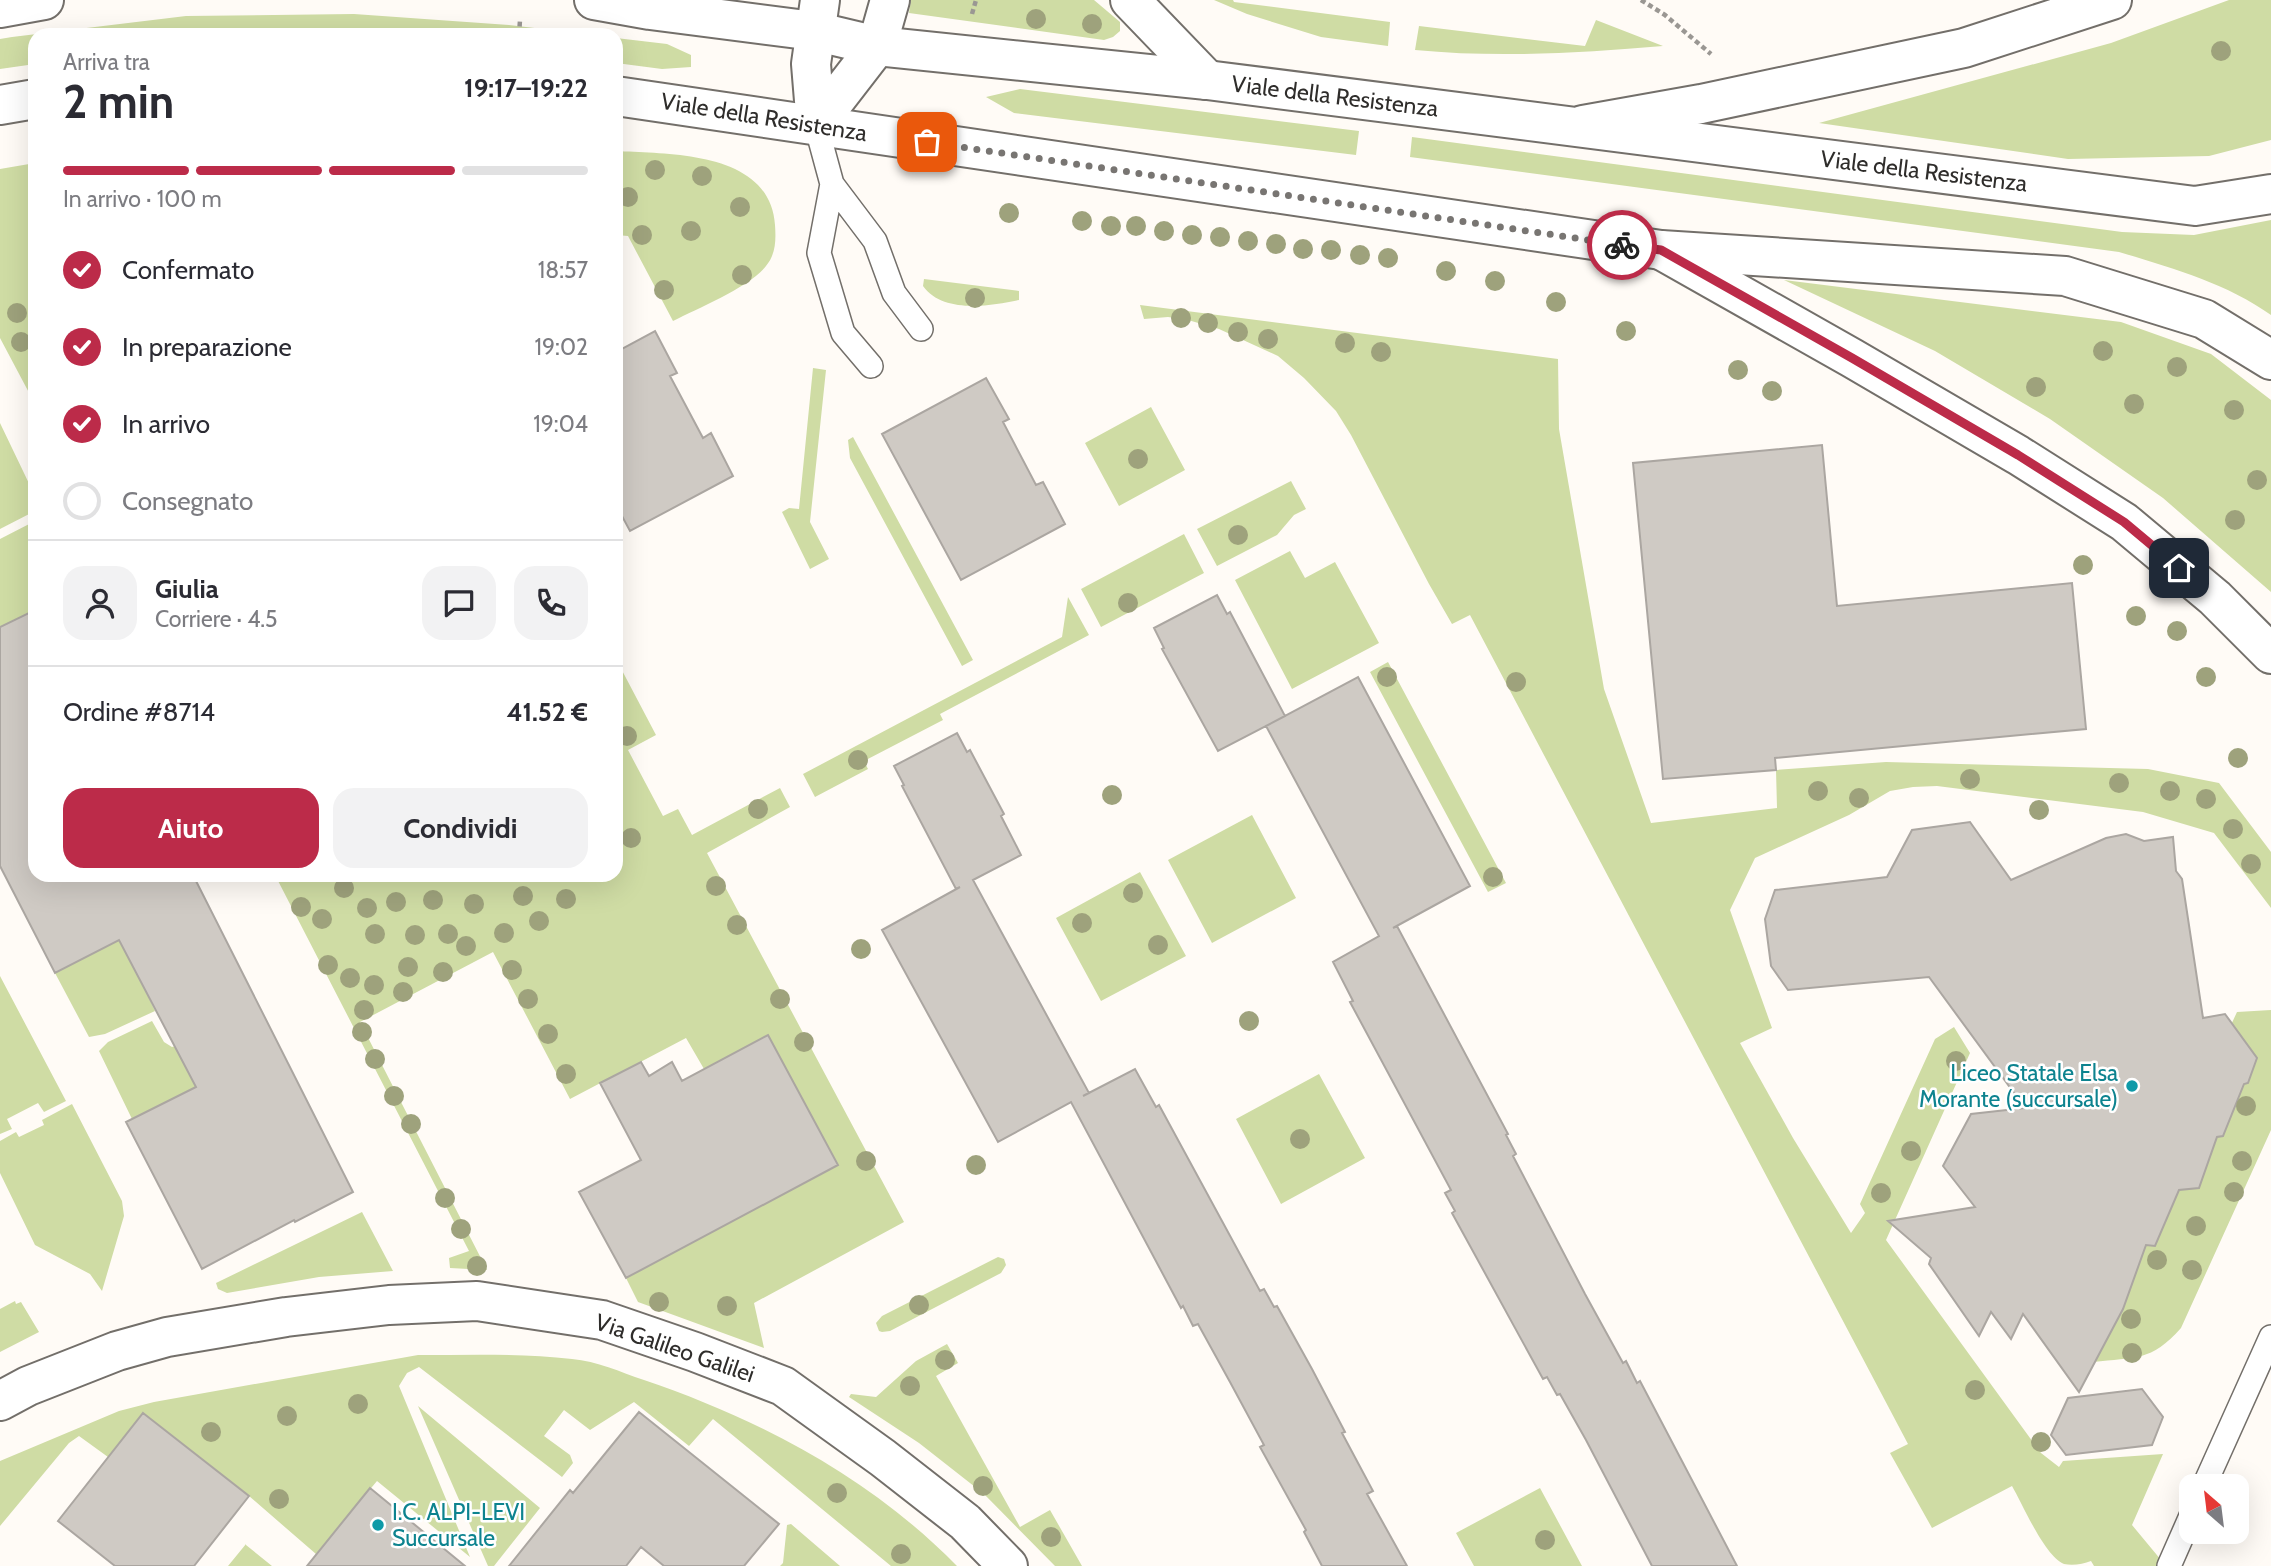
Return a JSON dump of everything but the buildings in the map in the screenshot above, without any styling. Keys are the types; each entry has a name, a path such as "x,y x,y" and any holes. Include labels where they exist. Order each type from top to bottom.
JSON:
{"street":[{"path":"0,9 44,0"},
{"name":"Viale della Resistenza","path":"594,0 650,10 817,16 877,46 1208,80 2195,206 2271,194"},
{"path":"816,125 877,46 890,0"},
{"path":"1130,0 1208,80"},
{"name":"Viale della Resistenza","path":"1576,126 1701,104 1964,48 2112,0"},
{"path":"816,125 811,64 817,16"},
{"name":"Viale della Resistenza","path":"623,97 1661,250 2065,276 2204,319 2271,360"},
{"path":"0,105 28,100"},
{"name":"Viale della Resistenza","path":"1661,250 2018,455 2124,522 2215,598 2271,654"},
{"name":"Via Galileo Galilei","path":"0,1401 28,1386 117,1351 167,1337 285,1317 389,1305 477,1301 602,1320 783,1386 965,1521 1008,1566"}],"lane":[{"path":"816,125 832,184 875,241 894,293 921,329"},
{"path":"832,184 819,253 843,333 871,366"},
{"path":"2209,1474 2271,1337"},
{"path":"2169,1566 2179,1543"}],"path":[{"path":"1641,0 1665,15 1711,54"},
{"path":"519,28 520,20"}],"green space":[{"path":"911,0 1094,0 1120,22 1120,31 1104,40 909,13"},
{"path":"1214,0 1233,0 1390,22 1388,46 1321,37 1247,14"},
{"path":"2229,0 2271,0 2271,140 2209,156 2068,159 1819,123 2111,43"},
{"path":"354,14 534,28 87,28 186,16"},
{"path":"1596,20 1663,46 1539,54 1415,50 1419,26 1585,46"},
{"path":"28,35 28,65 0,69 0,39"},
{"path":"623,39 667,44 691,55 691,67 662,69 623,64"},
{"path":"1020,89 1359,131 1356,155 1014,113 986,97"},
{"path":"1412,137 2122,232 2194,235 2271,220 2271,315 2217,285 2119,252 1410,157"},
{"path":"623,151 663,153 714,161 737,170 756,183 769,201 775,225 775,247 766,266 748,282 673,321 628,236 623,236"},
{"path":"28,164 28,391 0,338 0,169"},
{"path":"924,279 1019,291 1019,300 981,306 955,304 932,295 923,286"},
{"path":"1784,280 2121,322 2211,354 2271,400 2271,592 2163,498 2050,419 1935,351"},
{"path":"1140,305 1558,359 1559,429 1604,689 1651,823 1777,808 1776,770 1886,762 2148,769 2219,783 2271,852 2271,908 2214,833 2143,812 1937,786 1890,791 1849,815 1755,858 1730,910 1772,1028 1740,1043 1793,1138 1851,1233 1865,1213 1860,1204 1935,1039 1954,1027 1970,1053 1886,1240 2041,1453 2059,1467 2063,1461 2163,1454 2132,1525 2166,1566 2094,1566 2091,1561 2064,1564 2049,1552 2012,1486 1932,1528 1890,1453 1908,1444 1470,615 1452,624 1351,435 1336,411 1304,378 1278,356 1219,329 1168,317 1144,319"},
{"path":"813,368 826,370 810,522 829,559 810,569 782,512 789,508 799,509"},
{"path":"1151,407 1185,470 1119,506 1085,443"},
{"path":"0,423 28,481 28,515 0,529"},
{"path":"853,437 973,660 962,666 850,458 848,440"},
{"path":"1291,481 1306,509 1294,515 1277,535 1217,566 1197,529"},
{"path":"28,525 28,613 0,627 0,539"},
{"path":"1184,534 1204,573 1101,627 1081,589"},
{"path":"1290,551 1305,578 1335,562 1379,643 1292,689 1235,580"},
{"path":"1068,597 1089,635 940,714 943,720 864,761 868,769 815,797 803,774 1062,637"},
{"path":"1388,662 1506,883 1488,892 1370,672"},
{"path":"623,672 656,735 628,750 663,816 678,809 692,835 780,788 790,807 707,853 904,1222 754,1303 764,1348 638,1302 626,1278 837,1165 768,1035 704,1069 686,1038 570,1099 493,952 360,1022 487,1270 450,1268 449,1258 469,1251 279,882 623,882"},
{"path":"1252,815 1296,898 1212,943 1168,860"},
{"path":"1140,872 1186,956 1101,1001 1056,918"},
{"path":"144,927 144,988 155,1011 105,1034 89,1037 55,973"},
{"path":"0,976 66,1101 44,1112 38,1103 7,1119 12,1129 0,1134"},
{"path":"2271,1010 2271,1130 2181,1328 2160,1347 2142,1356 2093,1362 2124,1243 2155,1246 2175,1190 2199,1188 2209,1160 2198,1138 2223,1136 2234,1109 2225,1097 2229,1088 2248,1083 2257,1058 2243,1039 2224,1040 2237,1012"},
{"path":"152,1021 164,1042 172,1047 176,1046 220,1075 132,1119 99,1051 108,1042"},
{"path":"1319,1074 1365,1158 1281,1204 1236,1119"},
{"path":"72,1104 122,1201 124,1216 102,1291 90,1274 35,1245 0,1173 0,1141 16,1132 19,1137 44,1125 42,1120"},
{"path":"362,1212 393,1271 319,1277 227,1293 218,1289 216,1283"},
{"path":"998,1257 1004,1259 1006,1265 1001,1273 890,1331 879,1331 876,1323 882,1316"},
{"path":"15,1301 16,1304 21,1302 39,1332 0,1352 0,1309"},
{"path":"947,1344 958,1363 936,1376 1020,1527 1050,1510 1082,1566 1055,1566 984,1494 919,1443 849,1397 851,1394 876,1397 916,1361"},
{"path":"418,1355 515,1355 581,1360 687,1396 771,1433 850,1479 924,1534 957,1566 891,1566 713,1419 689,1446 634,1402 590,1430 564,1410 544,1436 570,1455 573,1463 562,1477 419,1367 407,1373 399,1386 470,1557 377,1481 316,1554 249,1496 143,1414 108,1457 79,1436 69,1443 0,1526 0,1461 119,1411 154,1402"},
{"path":"418,1406 540,1508 494,1566 488,1566"},
{"path":"1540,1488 1582,1566 1474,1566 1456,1533"},
{"path":"791,1524 840,1566 780,1566 783,1563 787,1525"},
{"path":"246,1545 272,1566 228,1566"}],"way so far":[{"path":"927,142 1622,245"}],"place":[{"name":"Liceo Statale Elsa Morante (succursale)","path":"2132,1086"},
{"name":"I.C. ALPI-LEVI Succursale","path":"378,1525"}],"route":[{"path":"1622,245 1661,250 1852,358 2018,455 2124,522 2179,568"}]}
